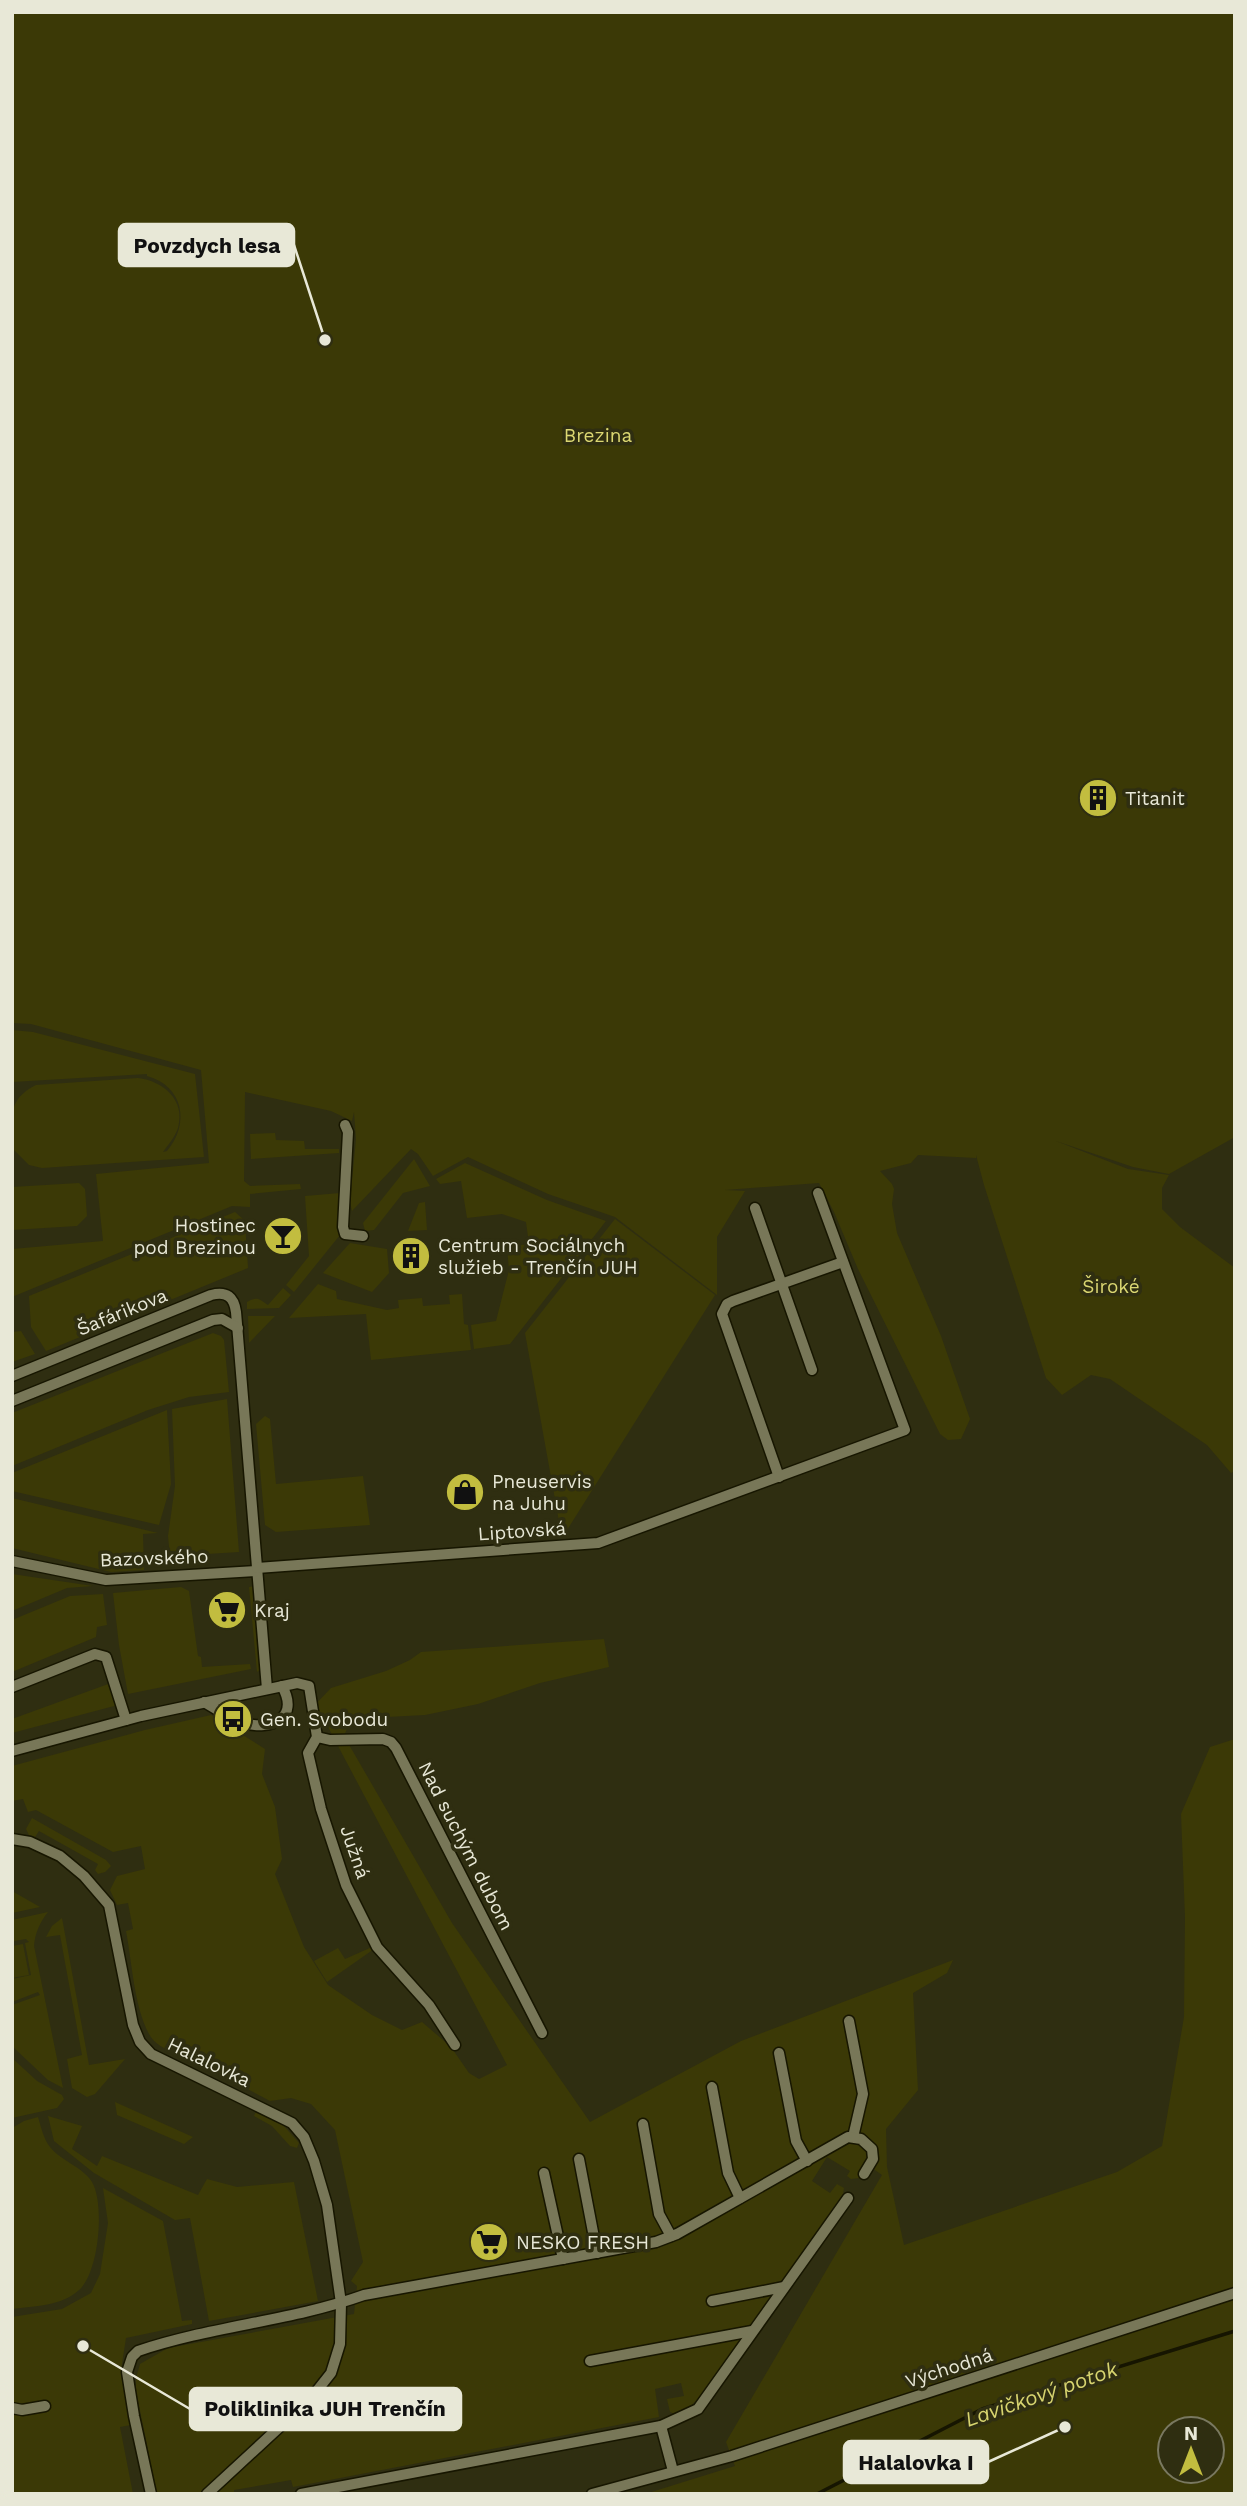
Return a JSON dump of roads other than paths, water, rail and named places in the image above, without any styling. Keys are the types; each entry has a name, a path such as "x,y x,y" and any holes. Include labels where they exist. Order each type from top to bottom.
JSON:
{"street":[{"path":"345,1125 348,1132 343,1227 345,1234 363,1236"},
{"name":"Liptovská","path":"257,1569 598,1543 905,1430 818,1193"},
{"path":"755,1208 812,1370"},
{"path":"779,1476 722,1314 727,1304 733,1301 843,1262"},
{"name":"Šafárikova","path":"12,1376 211,1295 231,1296 237,1328"},
{"path":"12,1401 213,1320 222,1319 237,1328 267,1689 125,1720 12,1751"},
{"name":"Bazovského","path":"12,1561 106,1580 257,1569"},
{"path":"12,1687 95,1654 106,1657 125,1720"},
{"name":"Južná","path":"267,1689 297,1683 309,1686 317,1737 308,1753 321,1809 346,1885 377,1947 429,2005 455,2045"},
{"path":"205,1702 240,1722 258,1726 268,1724 283,1718 288,1710 288,1697 282,1686"},
{"name":"Nad suchým dubom","path":"317,1737 330,1740 383,1739 397,1748 542,2033"},
{"name":"Halalovka","path":"12,1839 30,1842 60,1856 85,1876 109,1905 133,2025 139,2042 151,2054 292,2123 304,2137 314,2161 327,2205 341,2304 340,2344 331,2373 312,2397 207,2494"},
{"path":"849,2021 863,2094 853,2137"},
{"path":"779,2053 796,2141 807,2161"},
{"path":"712,2087 728,2173 740,2198"},
{"path":"643,2124 659,2214 671,2236"},
{"path":"151,2494 127,2372 132,2357 138,2351 197,2334 341,2304 364,2295 656,2242 853,2137 864,2141 872,2149 873,2159 864,2174"},
{"path":"579,2159 597,2253"},
{"path":"544,2173 563,2259"},
{"path":"301,2494 661,2426 698,2409 848,2198"},
{"path":"712,2301 784,2287"},
{"name":"Východná","path":"592,2494 757,2448 1235,2293"},
{"path":"590,2361 752,2331"},
{"path":"12,2408 22,2410 45,2406"},
{"path":"661,2426 673,2471"}],"waterway":[{"name":"Lavičkový potok","path":"817,2494 982,2409 1235,2331"}],"place":[{"name":"Povzdych lesa","path":"325,340"},
{"name":"Titanit","path":"1098,798"},
{"name":"Hostinec pod Brezinou","path":"283,1236"},
{"name":"Centrum Sociálnych služieb - Trenčín JUH","path":"411,1256"},
{"name":"Pneuservis na Juhu","path":"465,1492"},
{"name":"Kraj","path":"227,1610"},
{"name":"Gen. Svobodu","path":"233,1719"},
{"name":"NESKO FRESH","path":"489,2242"},
{"name":"Poliklinika JUH Trenčín","path":"83,2346"},
{"name":"Halalovka I","path":"1065,2427"}],"park label":[{"name":"Brezina","path":"598,435"},
{"name":"Široké","path":"1111,1286"}]}
